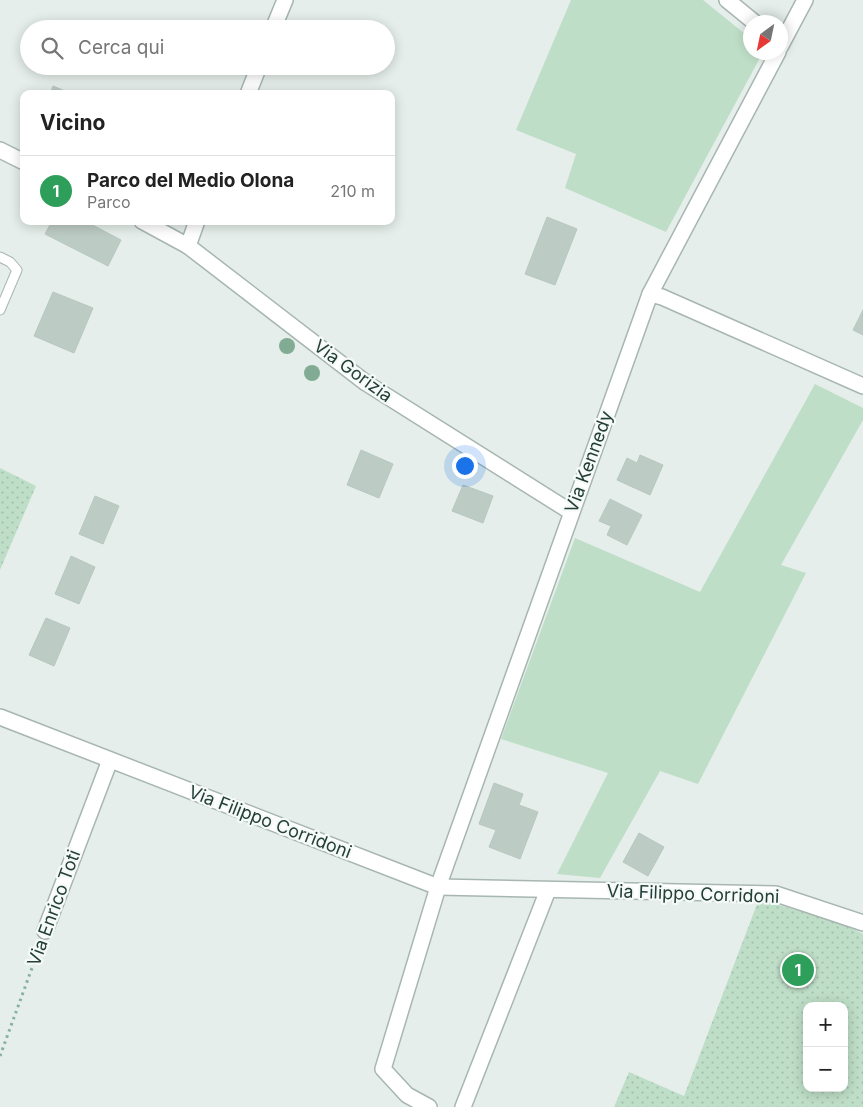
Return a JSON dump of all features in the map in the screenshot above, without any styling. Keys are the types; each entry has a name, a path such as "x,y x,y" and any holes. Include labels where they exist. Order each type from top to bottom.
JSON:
{"street":[{"path":"277,20 285,0"},
{"path":"727,0 745,15"},
{"name":"Via Kennedy","path":"788,32 805,0"},
{"name":"Via Kennedy","path":"429,1107 407,1095 383,1069 438,888 650,294 773,60"},
{"path":"249,90 255,75"},
{"path":"0,150 20,160"},
{"name":"Via Gorizia","path":"149,225 188,246 366,383 571,512"},
{"path":"188,246 196,225"},
{"path":"650,294 662,297 863,386"},
{"name":"Via Filippo Corridoni","path":"0,717 438,888 776,894 862,919"},
{"name":"Via Enrico Toti","path":"46,931 110,760"},
{"path":"463,1107 548,890"}],"lane":[{"path":"0,257 10,262 16,270 0,310"}],"path":[{"name":"Via Enrico Toti","path":"0,1056 46,931"}],"green space":[{"path":"571,0 703,0 743,32 743,60 759,60 666,232 565,188 576,154 516,130"},
{"path":"815,384 863,408 863,420 781,565 806,573 698,784 660,771 600,878 557,874 608,773 501,739 575,538 700,592"},
{"path":"0,468 36,486 0,570"},
{"path":"759,899 843,924 863,934 863,1107 614,1107 629,1072 684,1096"}],"building":[{"path":"53,86 62,90 52,90"},
{"path":"547,217 577,229 555,285 525,274"},
{"path":"50,225 93,225 121,240 108,266 45,234"},
{"path":"53,292 93,308 74,353 34,336"},
{"path":"863,310 863,335 853,330"},
{"path":"361,450 393,464 379,498 347,485"},
{"path":"640,455 663,465 650,495 617,480 627,458 637,463"},
{"path":"463,485 493,496 483,523 452,511"},
{"path":"95,496 119,506 103,544 79,534"},
{"path":"610,499 642,515 627,545 607,535 611,526 599,521"},
{"path":"71,556 95,567 79,604 55,594"},
{"path":"46,618 70,628 54,666 29,655"},
{"path":"494,783 523,794 519,805 538,812 520,859 489,847 496,830 479,824"},
{"path":"639,833 664,847 648,876 623,862"}],"place":[{"name":"Parco del Medio Olona","path":"798,970"}]}
